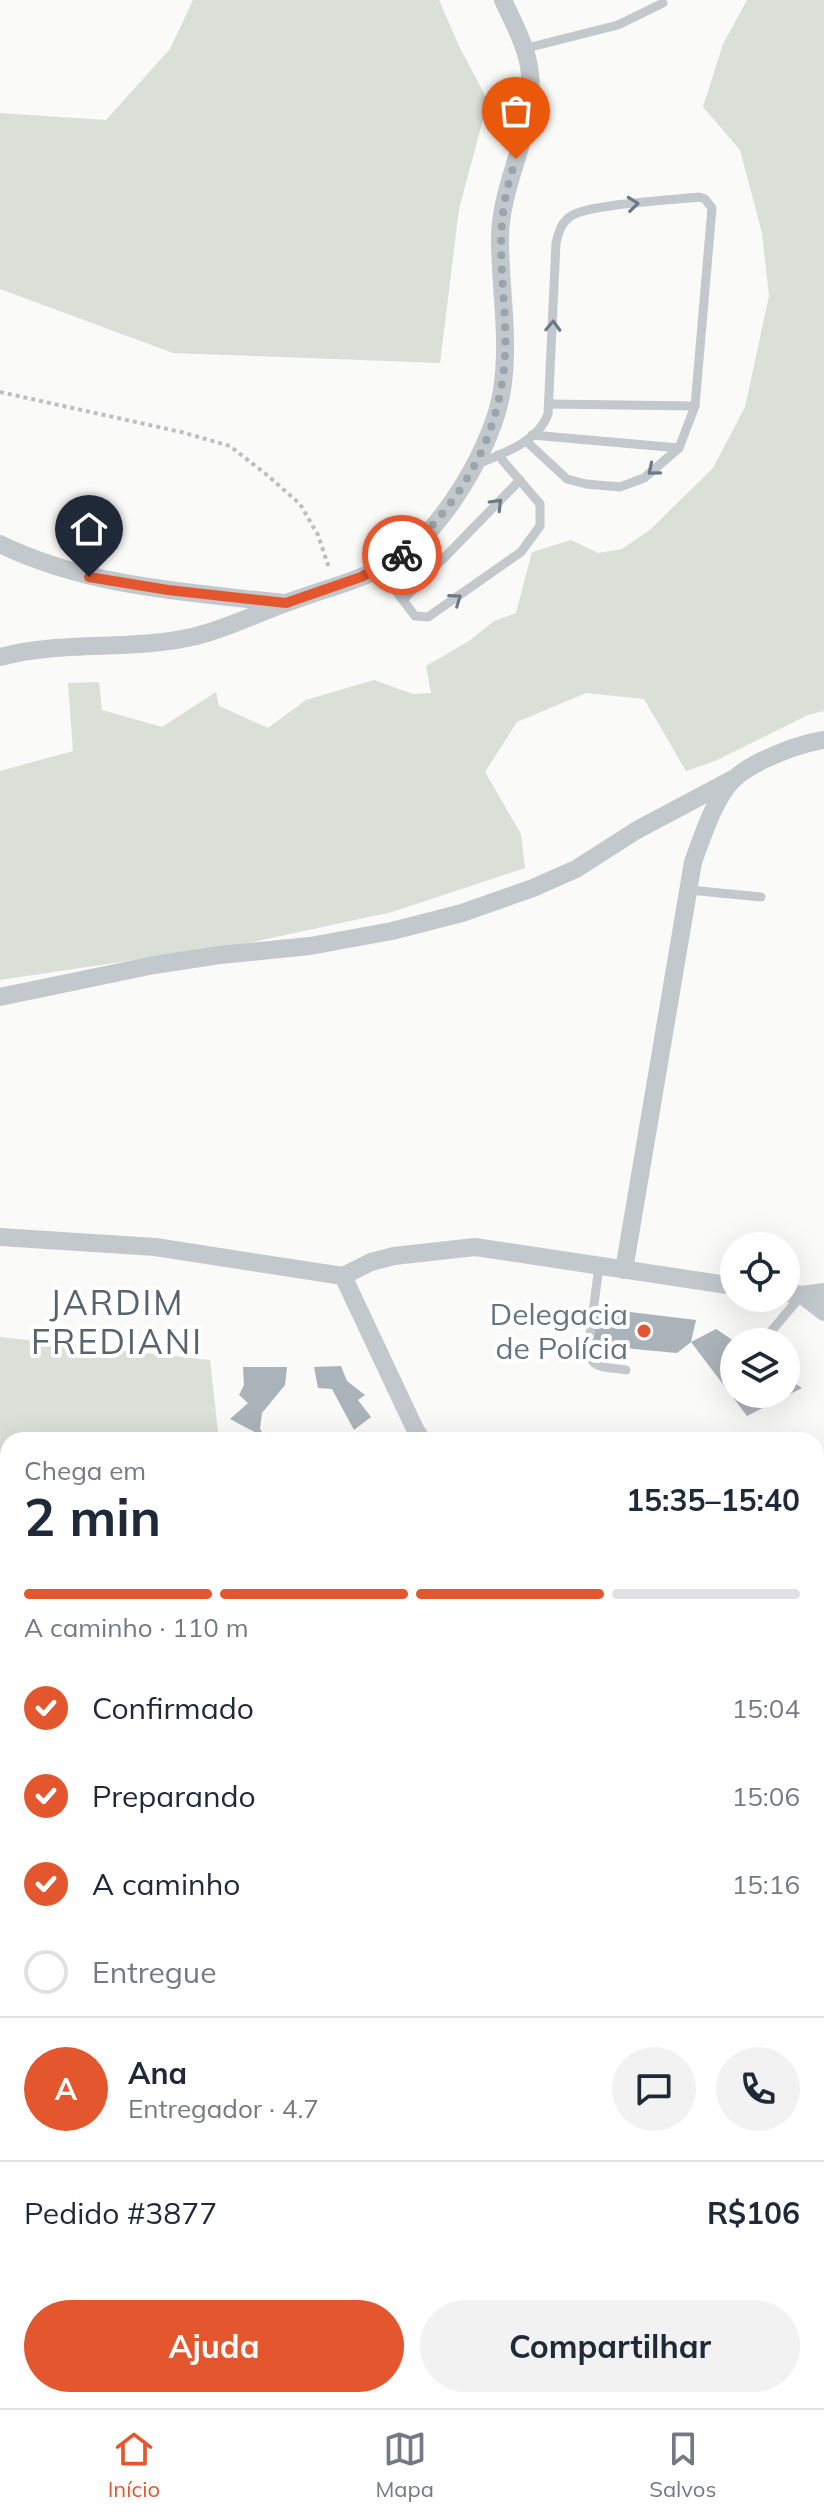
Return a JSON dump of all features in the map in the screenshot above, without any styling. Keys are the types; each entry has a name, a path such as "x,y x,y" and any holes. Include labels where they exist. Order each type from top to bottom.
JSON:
{"street":[{"path":"0,657 28,649 192,637 379,569 397,559 425,535 476,464 496,419 505,369 500,226 504,199 523,140 530,70 503,0"},
{"path":"0,544 32,560 89,577 168,590 286,603"},
{"path":"0,997 154,965 310,946 392,931 462,913 576,869 637,830 779,753 824,740"},
{"path":"624,1270 693,862 708,819 733,779"},
{"path":"0,1237 155,1247 343,1276 371,1262 394,1256 475,1247 720,1284"},
{"path":"343,1276 417,1432"},
{"path":"800,1294 824,1292"},
{"path":"800,1298 824,1312"}],"lane":[{"path":"523,49 618,25 663,3"},
{"path":"476,464 529,438 545,422 550,404 556,243 560,226 573,215 592,209 699,197 705,199 712,208 695,406 679,448 644,478 620,487 567,479 529,438"},
{"path":"550,404 695,406"},
{"path":"529,438 679,448"},
{"path":"379,569 415,616 428,617 521,552 540,526 540,504 498,455"},
{"path":"403,600 520,480"},
{"path":"689,890 761,897"},
{"path":"599,1266 589,1360 593,1365 626,1370"}],"path":[{"path":"0,392 181,432 230,446 300,504 318,535 335,586"}],"shaded area":[{"path":"193,0 439,0 488,101 459,209 440,363 173,353 0,289 0,113 106,120 170,49"},
{"path":"747,0 824,0 824,711 808,715 715,761 686,771 644,699 586,693 517,722 485,772 521,834 525,868 392,912 248,943 0,980 0,771 73,751 68,683 99,682 102,710 162,727 216,692 219,706 268,728 306,700 374,680 413,694 431,693 426,666 469,641 494,621 516,613 532,552 571,540 598,553 622,549 651,529 713,468 745,407 769,296 762,233 740,150 703,107 723,44"},
{"path":"0,1337 210,1360 218,1432 0,1432"}],"building":[{"name":"Delegacia de Polícia","path":"597,1308 696,1320 691,1342 677,1353 593,1343"},
{"path":"716,1329 720,1332 720,1380 691,1342"},
{"path":"341,1366 347,1381 365,1395 358,1400 371,1417 354,1430 332,1389 318,1388 314,1367"},
{"path":"243,1367 287,1367 285,1385 262,1413 262,1432 255,1432 230,1419 248,1403 239,1395 244,1385"},
{"path":"741,1408 763,1408 747,1416"}],"way so far":[{"path":"402,555 425,535 451,501 476,464 496,419 505,369 500,226 516,159"}],"place":[{"name":"Delegacia de Polícia","path":"644,1331"}],"district":[{"name":"JARDIM FREDIANI","path":"117,1322"}],"route":[{"path":"89,577 168,590 286,603 361,577 402,555"}]}
